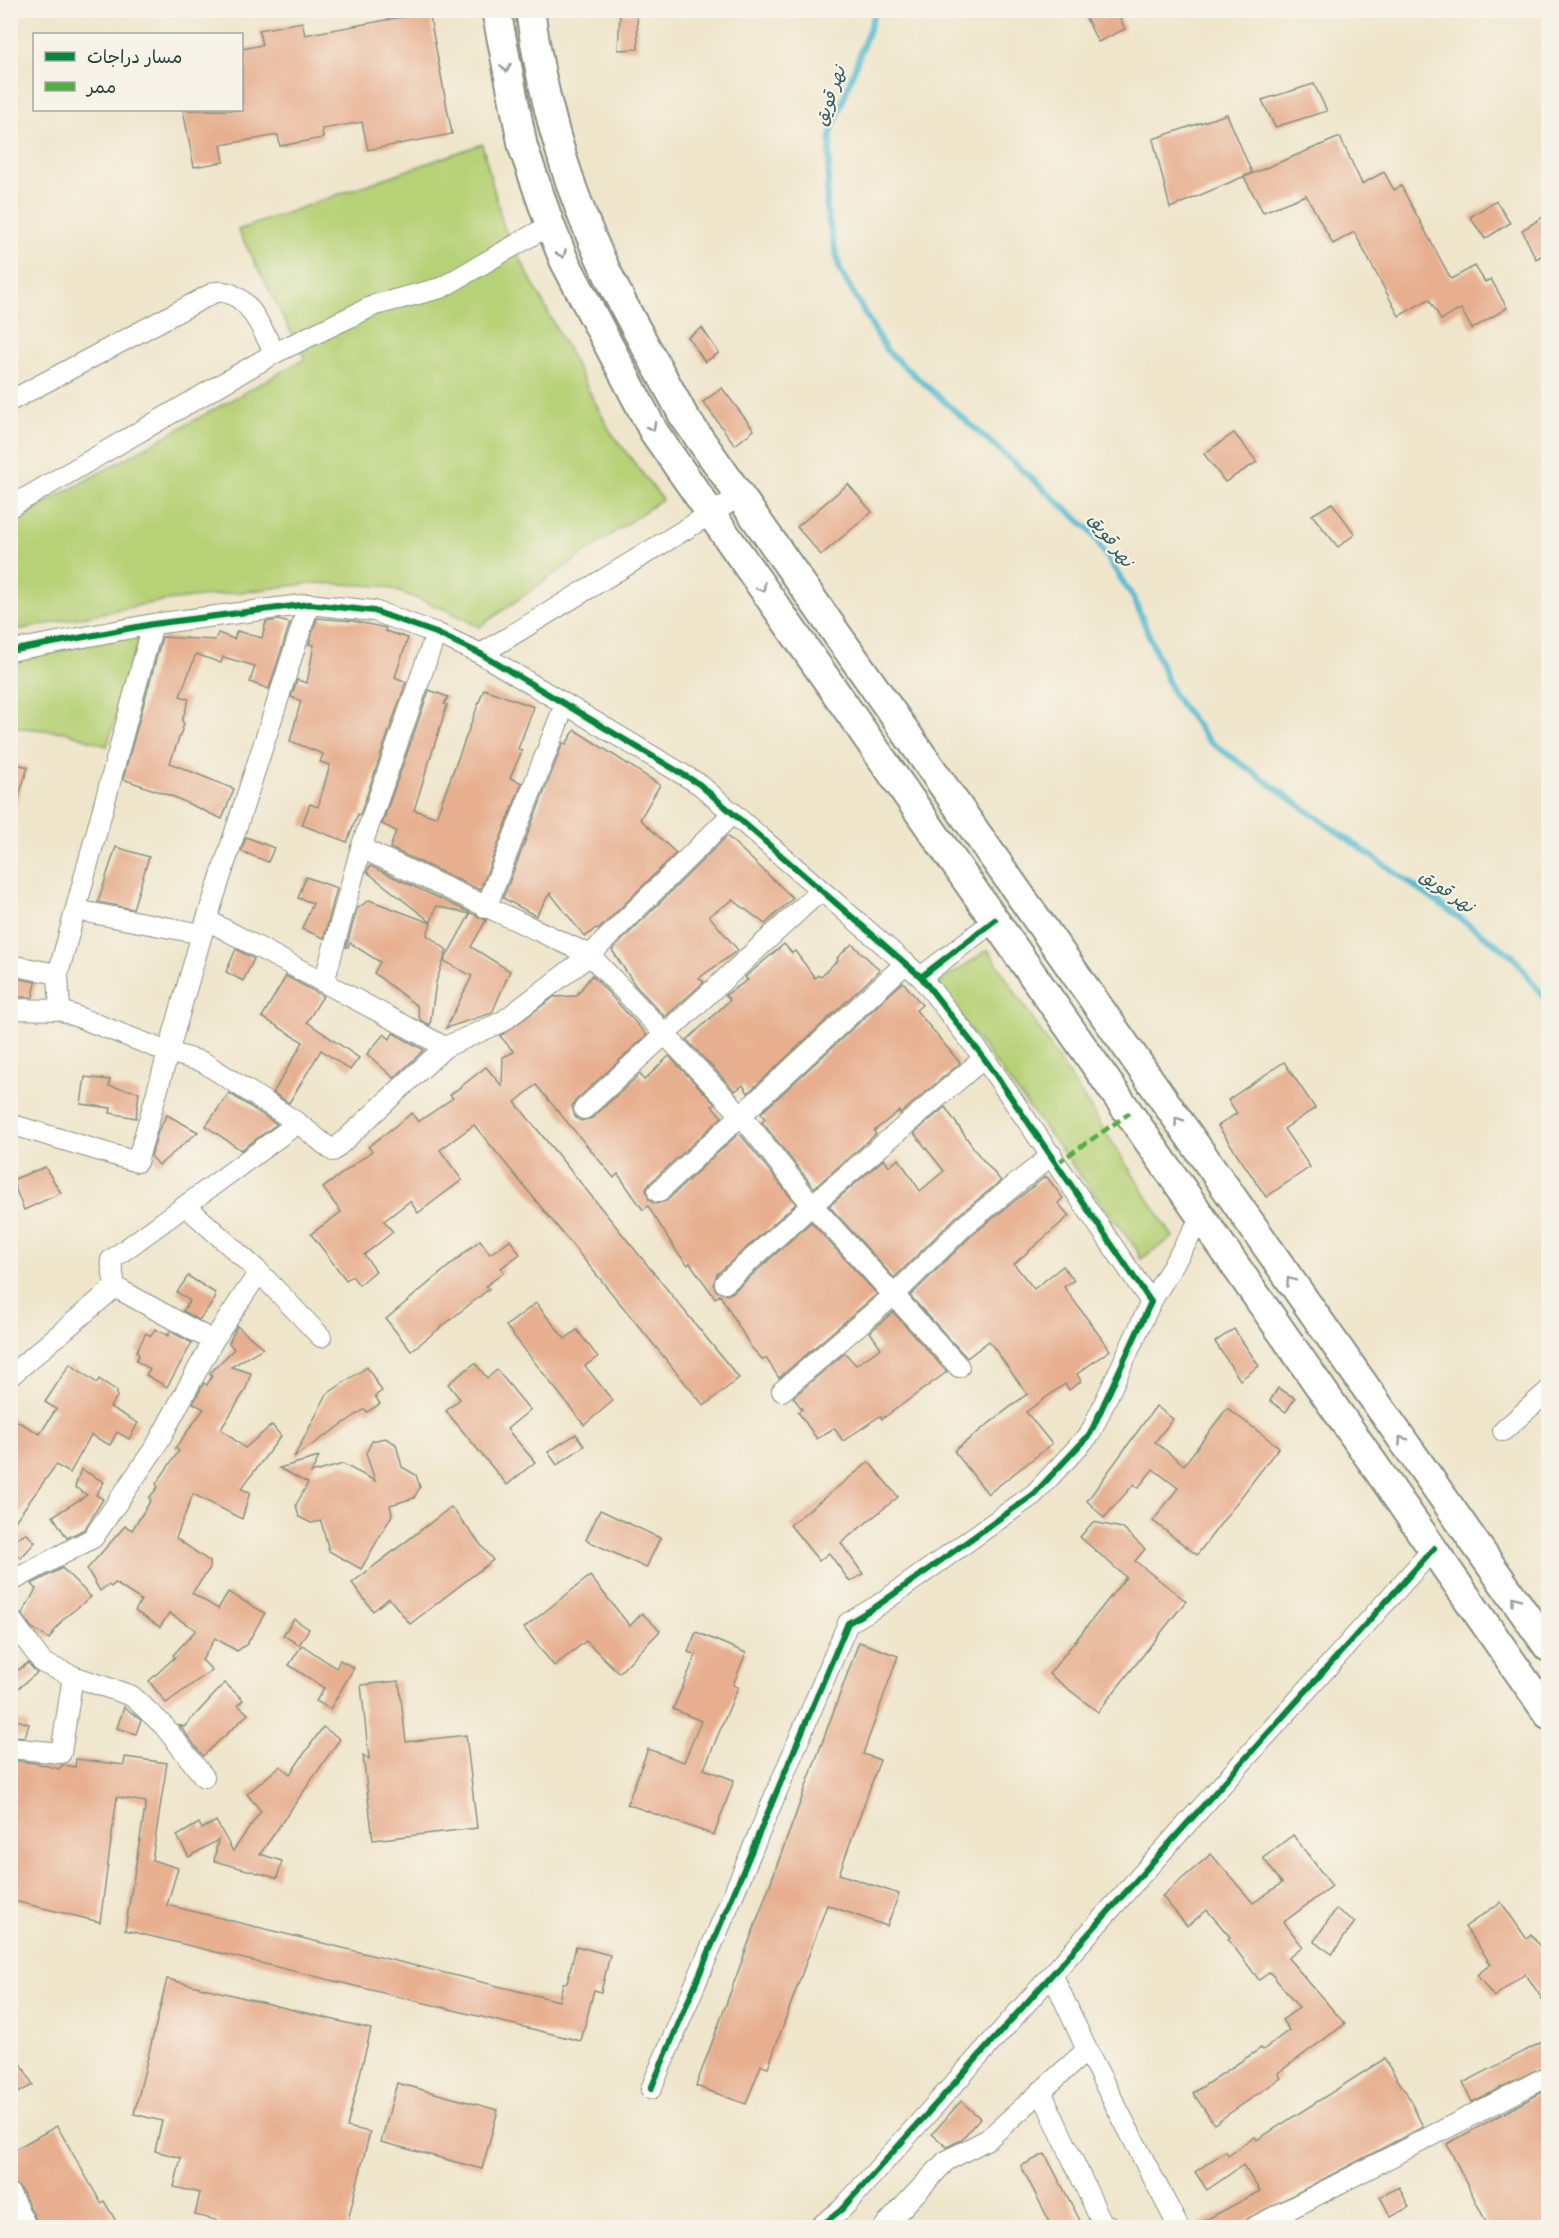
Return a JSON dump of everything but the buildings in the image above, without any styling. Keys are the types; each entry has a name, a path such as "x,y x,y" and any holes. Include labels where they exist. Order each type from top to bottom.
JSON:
{"main road":[{"path":"495,10 523,147 550,225 564,260 654,432 1548,1714"},
{"path":"530,10 556,138 594,244 683,415 1548,1647"},
{"path":"1051,1000 1080,981"}],"street":[{"path":"10,507 274,353 375,305 441,288 550,225"},
{"path":"10,401 215,292 224,291 240,297 274,353"},
{"path":"481,654 740,496"},
{"path":"10,1124 137,1162 204,927 309,604"},
{"path":"10,651 153,624 309,604 374,611 436,633 481,654 699,783 820,891 906,963 921,978 984,1058 1151,1302"},
{"path":"60,1010 58,974 153,624"},
{"path":"324,982 361,848 436,633"},
{"path":"486,908 566,704"},
{"path":"10,1009 60,1010 168,1052 203,1062 298,1123 333,1151 445,1047 502,1022 590,955 733,813"},
{"path":"361,848 590,955 742,1116 812,1205 959,1367"},
{"path":"584,1109 820,891"},
{"path":"76,910 204,927 324,982 445,1047"},
{"path":"921,978 995,920"},
{"path":"658,1192 906,963"},
{"path":"10,965 58,974"},
{"path":"725,1283 812,1205 984,1058"},
{"path":"115,1287 111,1260 298,1123"},
{"path":"782,1391 894,1295 964,1226 1052,1155"},
{"path":"186,1206 259,1272 321,1337"},
{"path":"651,2089 848,1623 877,1606 1034,1494 1090,1434 1151,1302 1202,1216"},
{"path":"10,1582 93,1538 156,1446 213,1341 259,1272"},
{"path":"115,1287 213,1341"},
{"path":"10,1376 115,1287"},
{"path":"1503,1431 1548,1391"},
{"path":"818,2228 841,2210 1053,1976 1434,1548"},
{"path":"10,1617 43,1663 132,1696 164,1726 204,1777"},
{"path":"10,1748 62,1753 73,1676"},
{"path":"1053,1976 1175,2227"},
{"path":"883,2228 946,2161 988,2139 1087,2050"},
{"path":"1253,2228 1548,2076"},
{"path":"1041,2091 1102,2223 1114,2228"},
{"path":"10,2194 27,2228"}],"green space":[{"path":"482,144 504,228 610,431 662,499 479,627 447,610 384,586 313,583 151,603 11,631 11,522 305,359 238,230"},
{"path":"141,634 107,746 66,732 11,727 11,660"},
{"path":"988,950 1173,1237 1141,1259 1135,1247 936,985"}],"waterway":[{"name":"نهر قويق","path":"876,10 831,133 826,209 840,270 886,350 1089,529 1134,599 1174,696 1209,741 1513,956 1548,1003"}],"marked path":[{"path":"1057,1163 1130,1113"}],"cycle path":[{"path":"10,651 153,624 309,604 374,611 436,633 481,654 699,784 921,977 995,920"},
{"path":"651,2089 848,1623 877,1606 1034,1494 1090,1434 1151,1302 984,1058 921,977"},
{"path":"818,2228 841,2210 1434,1548"}]}
